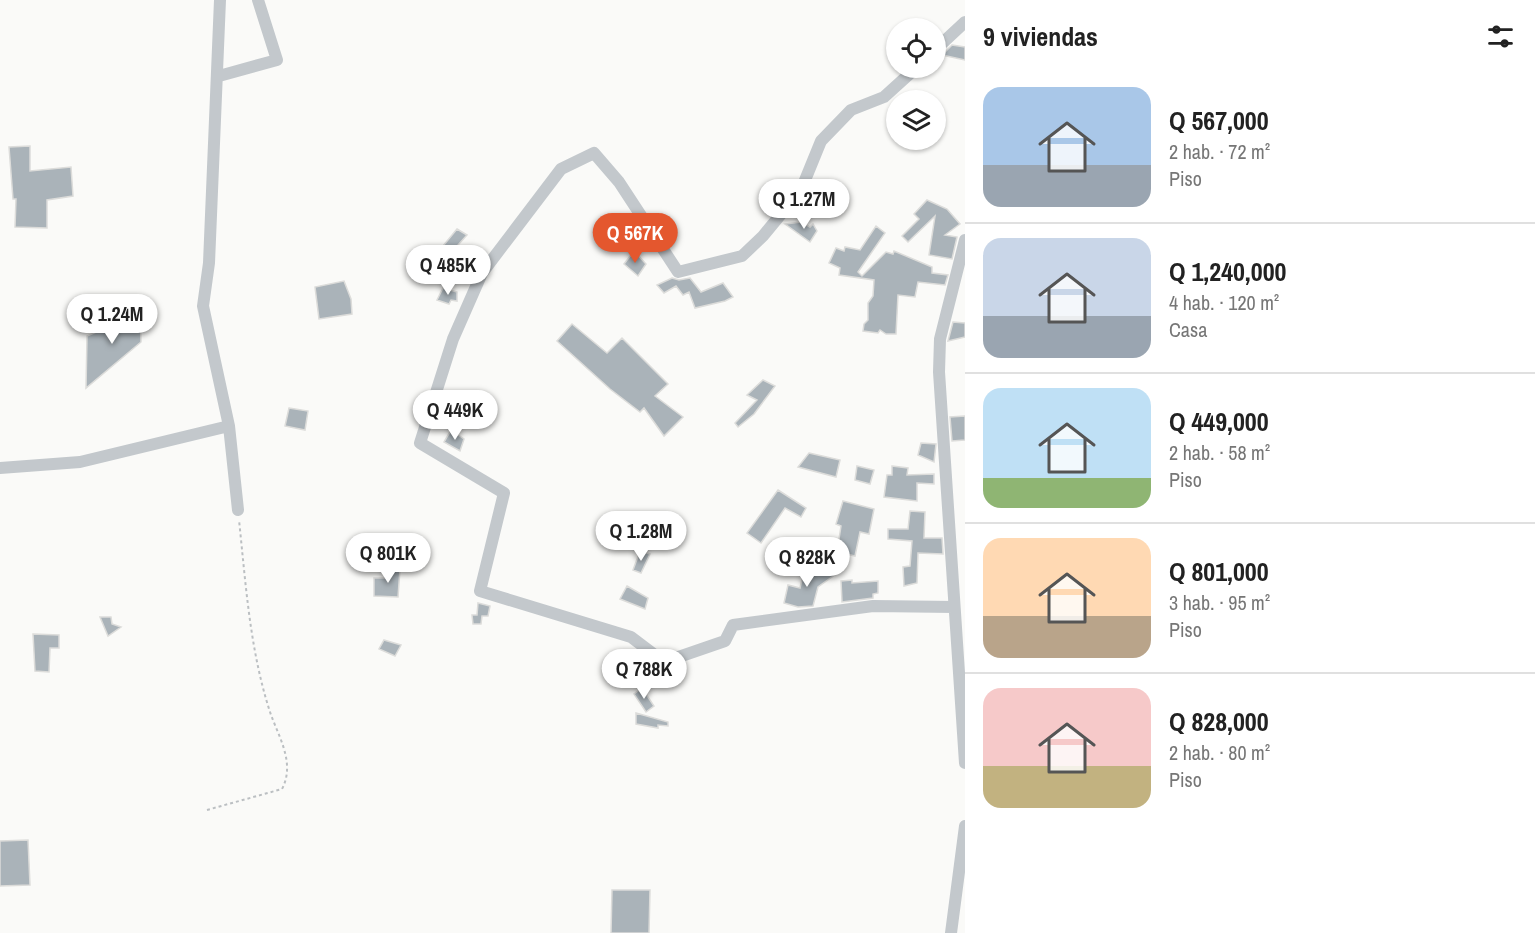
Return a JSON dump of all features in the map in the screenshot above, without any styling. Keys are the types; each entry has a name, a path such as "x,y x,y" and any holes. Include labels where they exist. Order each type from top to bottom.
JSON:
{"street":[{"path":"220,0 219,76 208,263 203,306 229,426 238,510"},
{"path":"219,76 277,60 258,0"},
{"path":"946,40 965,22"},
{"path":"905,78 884,97 851,110 821,141 801,190 763,237 742,256 678,272 620,182 594,153 561,169 482,273 453,339 420,444 504,493 480,591 631,637 664,662 725,641 733,625 873,606 954,607"},
{"path":"965,240 940,339 941,417 965,763"},
{"path":"0,468 80,462 229,426"},
{"path":"951,933 965,826"}],"path":[{"path":"207,810 282,789 288,765 285,749 262,689 255,656 238,510"}],"building":[{"path":"952,45 965,47 965,60 946,56 946,51"},
{"path":"30,146 30,171 71,167 73,196 47,200 47,228 15,227 16,199 13,199 9,147"},
{"path":"927,200 947,209 960,224 945,235 957,237 952,259 929,255 935,216 908,242 902,236 919,219 914,214"},
{"path":"801,222 810,227 813,224 817,231 810,242 785,224"},
{"path":"876,226 885,233 858,272 862,276 886,252 893,254 894,251 932,267 932,273 948,275 945,285 918,282 915,297 898,295 896,334 886,334 880,330 878,333 863,331 864,324 868,320 868,303 873,296 874,280 839,275 840,268 829,263 836,248 844,251 845,247 860,250"},
{"path":"457,229 467,235 458,245 476,257 469,266 455,254 435,261 438,264 431,269 422,265 417,267 422,262 424,254 429,256 443,246"},
{"path":"634,251 646,264 638,276 624,264"},
{"path":"672,278 679,280 690,278 701,292 723,283 733,297 695,308 689,292 683,295 676,286 664,293 657,285"},
{"path":"344,281 351,299 352,314 319,319 315,287"},
{"path":"443,288 457,292 457,301 451,300 449,304 437,300"},
{"path":"140,304 141,342 86,388 87,336 112,325"},
{"path":"953,322 965,323 965,337 948,341"},
{"path":"572,324 607,353 622,338 668,384 655,396 683,417 664,436 644,408 640,412 610,389 557,341"},
{"path":"763,380 775,386 754,414 738,427 735,423 757,400 747,395"},
{"path":"289,408 308,411 305,430 285,426"},
{"path":"965,416 965,440 952,441 950,417"},
{"path":"451,430 464,439 460,451 444,442"},
{"path":"921,443 936,444 934,462 918,455"},
{"path":"809,453 840,460 836,477 798,467"},
{"path":"857,466 874,470 870,484 855,480"},
{"path":"892,466 908,468 907,475 934,474 934,484 917,483 917,501 884,497 887,475 892,475"},
{"path":"778,490 806,508 801,517 785,508 761,543 747,533"},
{"path":"843,501 874,509 869,534 860,532 855,556 837,552 841,526 836,524"},
{"path":"910,511 925,512 924,538 942,538 943,554 918,553 917,583 904,586 903,567 910,566 912,541 888,539 888,529 908,529"},
{"path":"640,551 650,554 641,573 633,570"},
{"path":"805,566 836,574 818,587 813,606 798,607 784,603 788,585 800,588"},
{"path":"386,569 400,569 398,597 374,596 374,578 386,578"},
{"path":"852,580 852,583 878,581 878,593 873,594 873,598 842,602 841,581"},
{"path":"627,586 648,598 645,609 620,599"},
{"path":"478,603 490,606 488,616 482,616 481,624 473,624 472,615 477,615"},
{"path":"100,617 111,617 112,624 121,627 108,636"},
{"path":"33,634 59,635 59,648 50,648 49,672 35,671"},
{"path":"384,640 401,645 395,656 379,649"},
{"path":"642,688 654,706 646,712 634,694"},
{"path":"636,713 668,722 668,726 658,725 658,728 636,724"},
{"path":"28,840 30,885 0,886 0,841"},
{"path":"612,890 650,890 649,933 611,933"}]}
